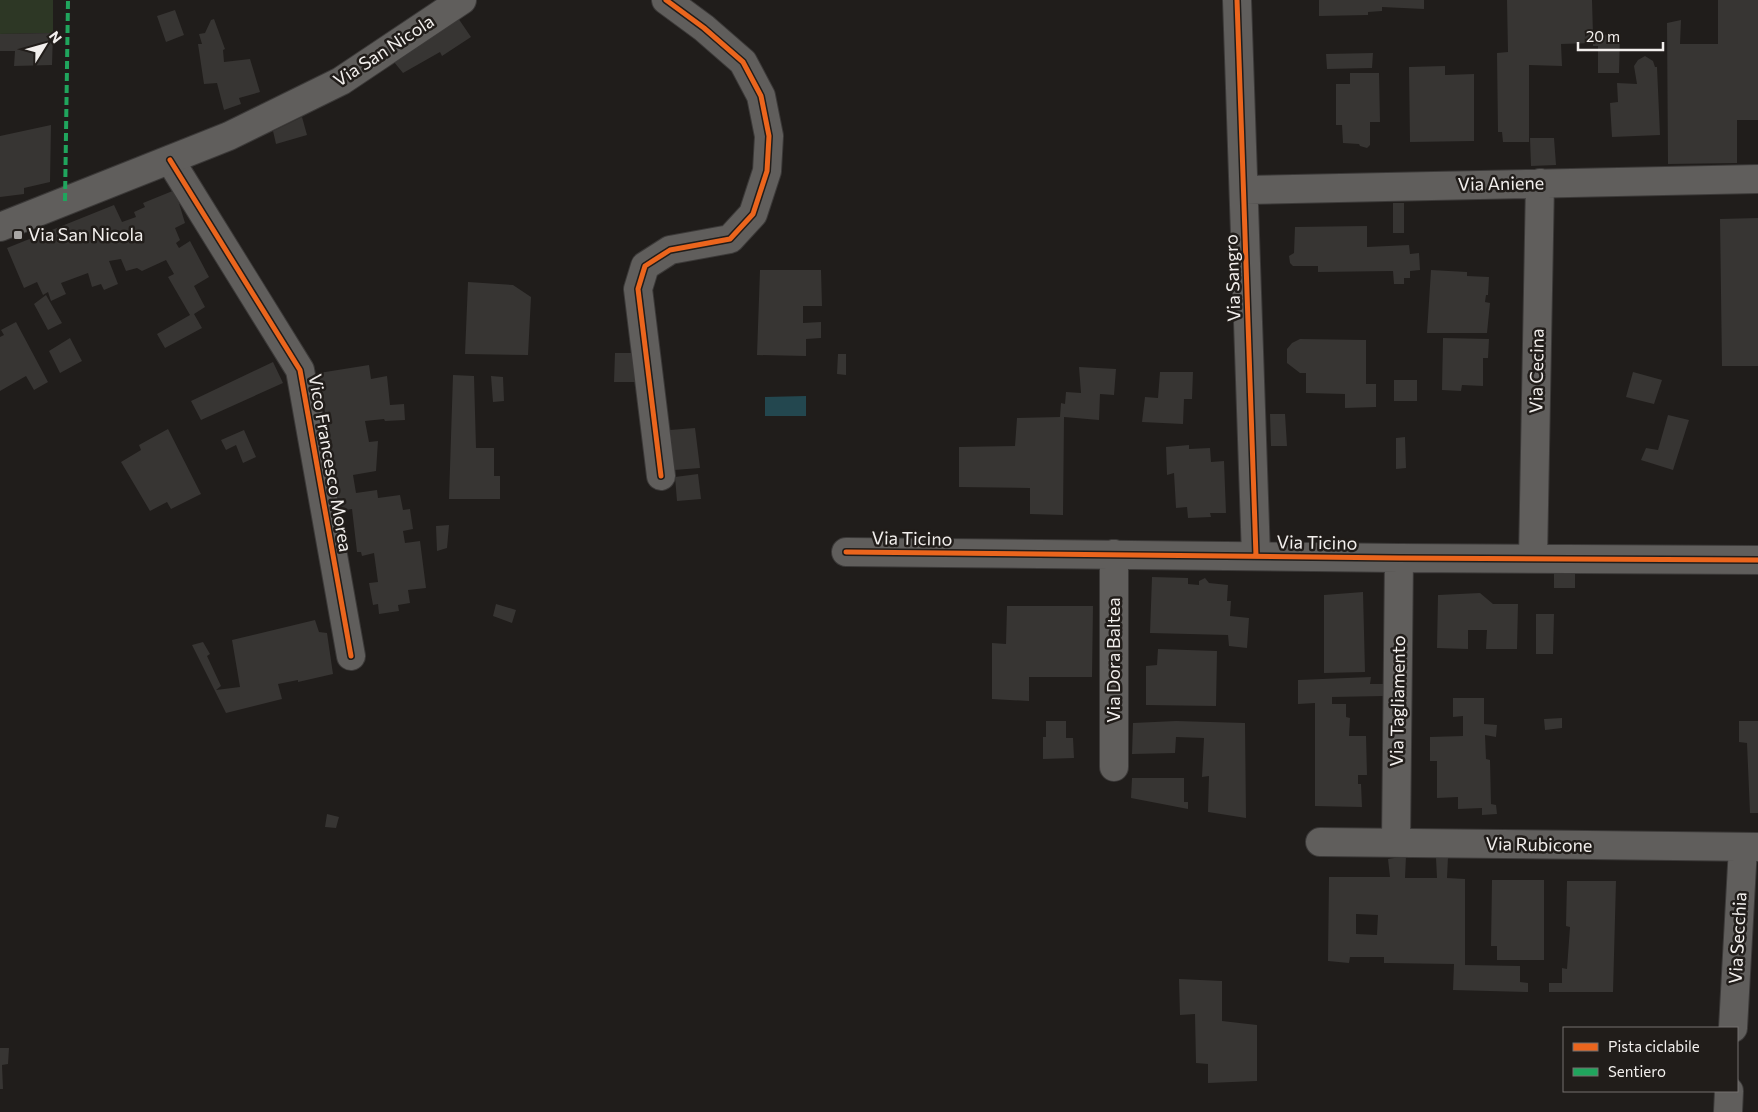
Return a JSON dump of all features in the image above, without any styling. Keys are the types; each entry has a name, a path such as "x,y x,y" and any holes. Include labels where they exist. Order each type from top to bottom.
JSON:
{"street":[{"name":"Via San Nicola","path":"0,227 229,136 341,81 462,0"},
{"path":"662,476 638,289 645,266 670,250 730,239 753,214 767,171 769,136 761,96 743,62 704,28 666,0"},
{"name":"Via Sangro","path":"1237,0 1256,556"},
{"name":"Vico Francesco Morea","path":"170,160 300,370 351,656"},
{"name":"Via Aniene","path":"1244,190 1758,179"},
{"name":"Via Cecina","path":"1533,559 1540,184"},
{"name":"Via Ticino","path":"846,552 1758,560"},
{"name":"Via Dora Baltea","path":"1114,554 1114,767"},
{"name":"Via Tagliamento","path":"1396,843 1399,558"},
{"name":"Via Rubicone","path":"1320,842 1750,847"},
{"name":"Via Secchia","path":"1733,1027 1750,847"},
{"path":"1728,1112 1729,1092"}],"green space":[{"path":"0,0 53,0 53,33 0,34"}],"water":[{"path":"806,396 806,416 765,416 765,397"}],"building":[{"path":"1319,0 1424,0 1424,9 1382,7 1382,11 1368,12 1368,15 1319,16"},
{"path":"1507,0 1592,0 1593,35 1620,34 1619,73 1598,73 1598,46 1593,46 1593,43 1561,44 1562,66 1529,65 1529,142 1503,142 1502,132 1498,132 1497,53 1508,52"},
{"path":"1718,0 1758,0 1758,120 1737,120 1737,163 1668,164 1667,23 1681,20 1680,44 1718,44"},
{"path":"175,10 184,35 166,42 157,16"},
{"path":"458,18 471,37 442,56 440,52 403,73 394,62"},
{"path":"214,19 225,49 223,50 224,62 250,59 260,92 239,98 241,104 224,110 217,83 204,84 198,44 202,44 199,34 205,33 211,20"},
{"path":"53,33 52,65 14,66 15,51 0,51 0,34"},
{"path":"1373,53 1372,68 1327,69 1326,54"},
{"path":"1645,56 1653,61 1655,67 1657,67 1660,135 1612,137 1610,103 1618,102 1617,83 1637,84 1634,66 1638,60"},
{"path":"1445,66 1445,75 1474,74 1474,141 1410,142 1409,67"},
{"path":"1350,73 1379,73 1380,122 1370,122 1370,145 1367,148 1359,144 1343,143 1342,125 1336,125 1336,84 1350,84"},
{"path":"302,117 307,135 276,144 273,131"},
{"path":"51,125 50,182 24,188 24,194 0,197 0,136"},
{"path":"1530,138 1554,138 1556,165 1531,166"},
{"path":"175,190 185,223 175,228 180,240 176,243 179,248 190,241 209,277 194,286 205,307 194,314 202,328 165,348 157,334 190,315 168,277 174,274 166,260 142,271 137,268 126,271 121,259 109,261 118,284 104,290 101,284 92,287 88,273 61,283 66,294 51,301 48,292 43,295 37,282 24,288 7,248 114,205 122,222 136,217 134,212 145,207 143,203"},
{"path":"1393,203 1404,203 1404,233 1393,233"},
{"path":"1758,218 1758,366 1722,366 1720,219"},
{"path":"1367,226 1367,247 1409,245 1410,254 1419,253 1420,270 1410,271 1410,278 1404,278 1404,284 1394,284 1393,271 1318,272 1318,266 1293,266 1290,263 1289,256 1294,253 1295,227"},
{"path":"760,270 821,270 822,306 803,306 803,323 821,322 821,338 806,339 806,356 757,355"},
{"path":"1431,270 1467,272 1467,276 1489,277 1488,295 1486,295 1485,302 1490,303 1487,333 1427,333"},
{"path":"468,282 513,285 531,297 528,355 465,354"},
{"path":"46,295 62,323 48,330 34,304"},
{"path":"16,322 48,382 34,390 26,376 0,391 0,337 4,335 1,330"},
{"path":"70,338 82,361 60,373 49,351"},
{"path":"1443,338 1489,339 1488,358 1483,358 1483,386 1462,385 1461,391 1442,390"},
{"path":"1300,339 1366,340 1366,384 1376,384 1376,407 1345,408 1345,394 1306,393 1306,373 1300,373 1287,363 1287,349 1292,343"},
{"path":"615,353 633,353 636,382 614,382"},
{"path":"838,354 846,354 846,375 837,374"},
{"path":"273,362 283,383 201,420 191,401"},
{"path":"369,365 371,379 387,376 390,405 404,404 405,420 385,421 384,419 365,421 369,442 378,441 376,471 353,475 356,493 377,490 378,498 400,495 403,510 410,509 413,529 403,531 405,543 420,541 426,588 408,590 410,603 398,605 399,611 379,614 378,604 373,605 369,583 378,582 374,553 362,556 361,552 357,552 352,509 340,511 319,373"},
{"path":"1079,367 1116,369 1114,395 1100,394 1099,420 1064,417 1063,515 1030,514 1030,488 959,487 959,447 1015,446 1017,418 1060,417 1061,403 1065,404 1066,392 1081,393"},
{"path":"1160,372 1193,372 1192,399 1184,399 1183,424 1142,422 1145,397 1158,398"},
{"path":"1633,372 1662,380 1654,404 1626,397"},
{"path":"453,375 474,376 476,448 494,448 494,476 500,476 500,499 449,499"},
{"path":"491,376 503,377 504,401 493,402"},
{"path":"1394,380 1417,380 1417,401 1394,401"},
{"path":"1270,414 1285,414 1287,446 1271,446"},
{"path":"1668,415 1689,420 1673,470 1641,460 1646,448 1658,450"},
{"path":"695,428 700,468 674,470 670,430"},
{"path":"168,429 201,494 171,509 167,502 150,511 121,462 141,450 139,445"},
{"path":"244,430 256,457 243,463 236,445 226,450 221,440"},
{"path":"1405,437 1406,468 1396,469 1396,438"},
{"path":"1189,445 1189,449 1210,448 1211,462 1224,461 1226,513 1210,513 1211,517 1188,518 1187,507 1176,508 1174,473 1167,475 1166,447"},
{"path":"698,474 701,499 677,501 675,477"},
{"path":"449,525 447,548 437,551 436,526"},
{"path":"1554,572 1575,572 1575,588 1554,588"},
{"path":"1152,577 1188,578 1188,584 1199,585 1199,581 1205,578 1209,583 1228,585 1227,601 1231,601 1230,616 1249,618 1247,648 1229,646 1228,635 1150,633"},
{"path":"1363,592 1365,672 1324,673 1324,595"},
{"path":"1480,593 1493,604 1518,604 1517,649 1486,649 1487,630 1468,630 1468,649 1437,648 1438,595"},
{"path":"496,604 516,610 512,623 493,616"},
{"path":"1007,606 1093,606 1092,677 1029,677 1029,701 992,699 992,643 1006,644"},
{"path":"1536,614 1554,614 1553,654 1536,654"},
{"path":"315,620 319,632 327,633 333,674 298,682 298,680 278,684 282,699 226,713 192,645 203,642 210,654 207,656 221,686 216,690 240,687 232,640"},
{"path":"1158,649 1217,651 1216,706 1146,705 1146,666 1157,665"},
{"path":"1371,677 1370,684 1383,684 1384,696 1332,697 1332,704 1346,704 1346,717 1350,718 1349,736 1366,736 1367,775 1358,775 1358,784 1361,784 1362,807 1315,806 1315,703 1298,704 1298,680"},
{"path":"1453,698 1484,698 1484,724 1497,725 1496,737 1485,735 1486,759 1490,760 1491,804 1496,805 1497,814 1482,815 1482,808 1458,809 1458,797 1437,798 1437,761 1430,761 1430,737 1463,736 1463,716 1453,717"},
{"path":"1562,718 1562,728 1545,730 1544,719"},
{"path":"1046,721 1066,721 1066,738 1073,738 1074,758 1043,759 1043,737 1046,737"},
{"path":"1176,721 1245,723 1246,818 1208,812 1209,776 1202,777 1204,738 1176,737 1175,753 1132,754 1133,723"},
{"path":"1739,721 1758,721 1758,813 1750,813 1747,743 1739,742"},
{"path":"1132,778 1184,778 1184,802 1188,802 1188,809 1131,798"},
{"path":"327,814 339,817 336,828 325,827"},
{"path":"1406,856 1405,878 1437,878 1436,858 1448,857 1447,878 1465,879 1465,965 1520,966 1520,982 1528,983 1528,992 1453,990 1454,964 1384,963 1384,957 1350,957 1349,963 1328,961 1329,877 1390,877 1388,859","holes":["1356,914 1378,915 1377,935 1356,934"]},
{"path":"1492,880 1544,880 1544,960 1497,960 1497,946 1491,946"},
{"path":"1567,881 1616,881 1613,992 1549,992 1549,983 1562,983 1562,968 1567,969 1570,927 1566,926"},
{"path":"1179,979 1222,981 1222,1021 1257,1025 1257,1081 1208,1083 1208,1064 1196,1063 1195,1014 1180,1015"},
{"path":"0,1048 9,1048 8,1064 2,1065 3,1089 0,1089"}],"marked path":[{"path":"65,201 68,0"}],"cycle path":[{"path":"661,476 638,289 645,266 670,250 730,239 753,214 767,171 769,136 761,96 743,62 704,28 666,0"},
{"path":"1237,0 1256,556"},
{"path":"170,160 300,370 351,656"},
{"path":"846,552 1758,560"}],"place":[{"name":"Via San Nicola","path":"18,235"}]}
